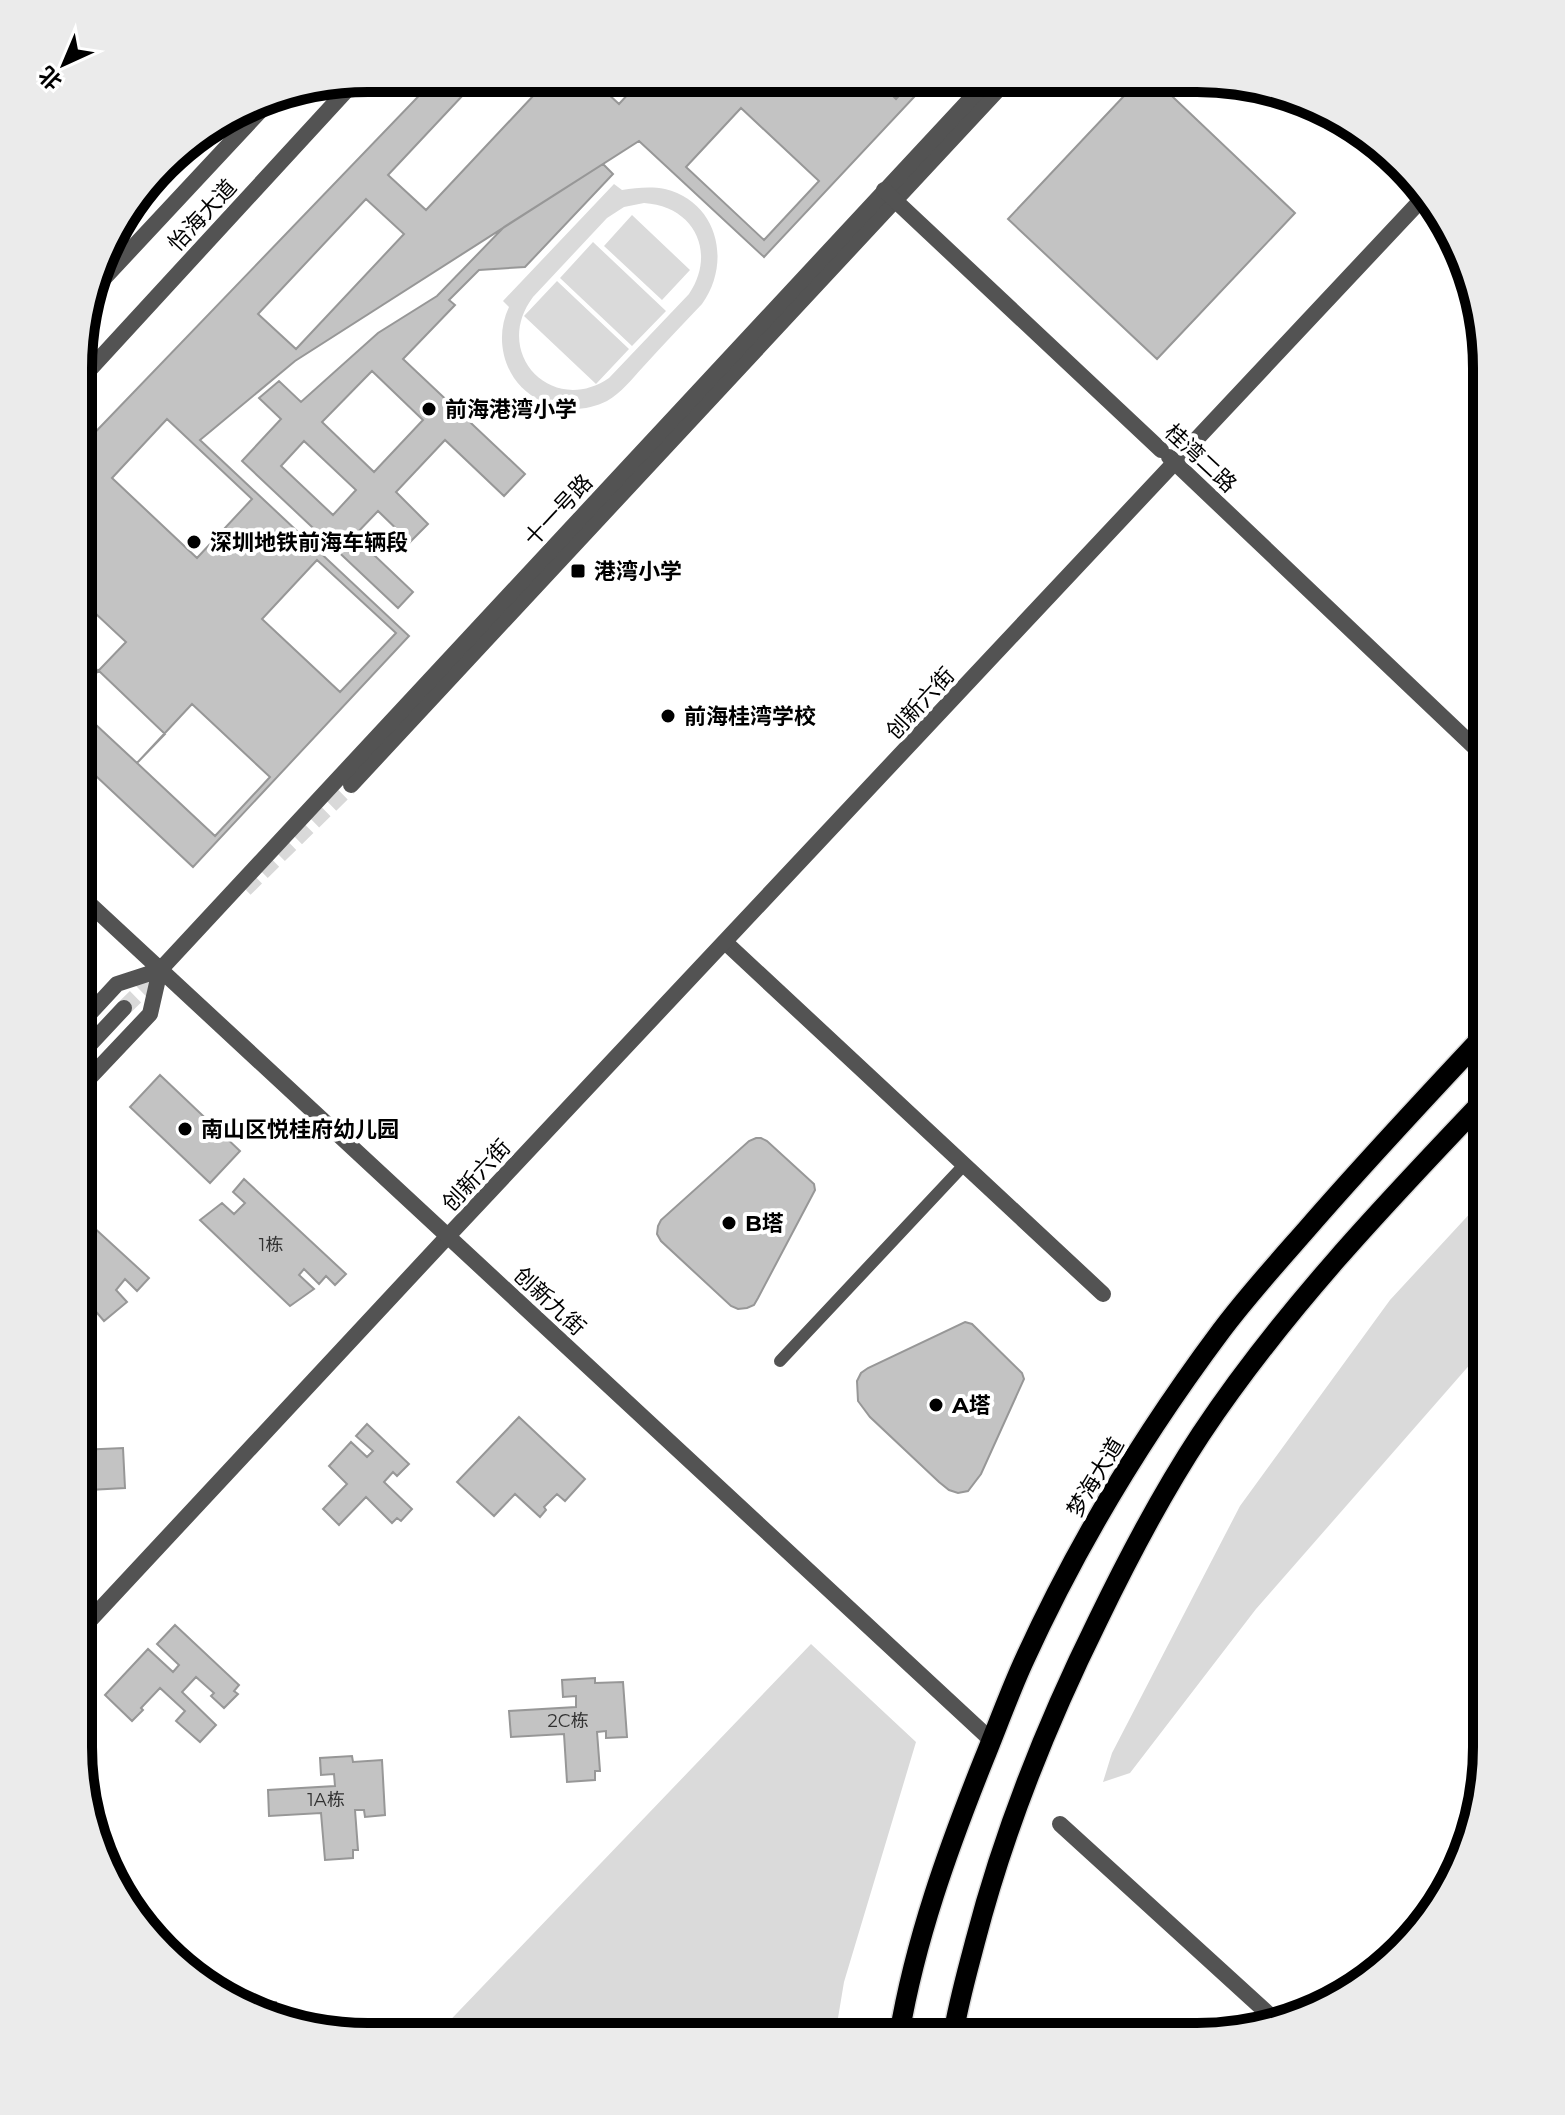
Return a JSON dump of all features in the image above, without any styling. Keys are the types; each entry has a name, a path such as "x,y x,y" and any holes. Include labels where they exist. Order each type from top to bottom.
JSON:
{"main road":[{"name":"梦海大道","path":"902,2023 927,1912 991,1740 1023,1663 1072,1564 1125,1472 1175,1394 1223,1328 1393,1132 1473,1047"},
{"path":"955,2023 989,1887 1028,1774 1078,1659 1164,1493 1201,1434 1299,1303 1358,1233 1472,1112"}],"street":[{"name":"十一号路","path":"92,1011 117,984 160,970 977,92"},
{"path":"351,785 996,92"},
{"name":"怡海大道","path":"92,367 344,93"},
{"name":"怡海大道","path":"109,272 254,117"},
{"name":"桂湾二路","path":"884,190 1473,745"},
{"name":"创新六街","path":"92,1618 1418,204"},
{"name":"创新九街","path":"92,906 991,1740"},
{"path":"725,942 1103,1294"},
{"name":"十一号路","path":"92,1075 150,1014 160,970"},
{"path":"92,1042 124,1008"},
{"path":"1060,1824 1268,2014"}],"lane":[{"path":"780,1361 964,1165"}],"shaded area":[{"path":"614,184 622,190 659,188 683,196 708,220 715,236 716,270 702,304 622,390 594,406 573,409 553,406 536,398 518,383 509,370 503,352 503,325 509,307 503,301","holes":["644,203 661,206 688,222 696,234 701,262 689,294 609,378 588,388 567,390 549,384 534,373 524,358 519,339 522,318 533,297 607,218 624,207"]},
{"path":"632,215 690,270 662,300 604,246"},
{"path":"593,242 666,311 632,346 560,278"},
{"path":"557,281 629,349 596,384 524,316"},
{"path":"1472,1211 1472,1362 1256,1609 1130,1773 1103,1782 1112,1753 1240,1506 1390,1300"},
{"path":"811,1644 916,1742 844,1982 837,2023 448,2023"}],"building":[{"name":"深圳地铁前海车辆段","path":"423,92 919,92 764,257 639,141 295,361 200,440 409,636 193,867 92,772 92,436"},
{"path":"466,92 531,92 534,95 426,210 388,175"},
{"path":"606,92 630,92 619,104"},
{"path":"889,92 903,92 896,99"},
{"path":"1128,92 1168,92 1295,213 1157,359 1008,219"},
{"path":"741,108 819,181 764,240 686,167"},
{"path":"603,164 613,174 525,267 479,270 449,300 455,305 403,359 525,474 504,496 445,440 396,492 428,524 410,542 378,511 354,536 413,592 398,608 242,461 281,419 259,398 279,381 301,402 378,333 437,296 504,227","holes":["372,371 423,420 374,472 322,422","304,441 356,490 333,515 281,466"]},
{"path":"366,199 404,234 296,349 258,314"},
{"path":"167,419 252,499 197,558 112,478"},
{"path":"317,560 396,633 340,692 262,619"},
{"path":"92,610 126,642 92,677"},
{"path":"98,670 165,734 137,763 92,721 92,677"},
{"path":"192,704 270,777 215,836 137,763"},
{"name":"南山区悦桂府幼儿园","path":"160,1075 240,1151 210,1183 130,1107"},
{"name":"B塔","path":"756,1138 767,1141 814,1184 815,1190 754,1305 738,1309 731,1306 657,1234 661,1220"},
{"path":"244,1179 346,1274 335,1285 326,1276 319,1284 304,1269 299,1275 314,1289 290,1306 200,1220 222,1203 234,1214 245,1203 233,1192"},
{"path":"92,1226 149,1278 137,1291 125,1279 116,1290 127,1302 104,1321 92,1307"},
{"name":"A塔","path":"965,1322 972,1324 1022,1373 1024,1379 981,1474 968,1491 958,1493 939,1482 870,1417 858,1401 857,1381 868,1368"},
{"path":"519,1417 585,1479 565,1501 557,1494 544,1507 546,1510 540,1517 515,1494 494,1516 457,1482"},
{"path":"367,1424 409,1464 397,1476 393,1472 384,1482 412,1509 401,1521 397,1518 392,1523 366,1497 339,1525 323,1509 347,1484 329,1466 351,1442 367,1457 373,1451 356,1436"},
{"path":"123,1448 125,1488 92,1490 92,1449"},
{"path":"175,1625 239,1685 234,1691 238,1694 224,1708 211,1696 214,1693 196,1677 182,1692 216,1725 200,1742 176,1721 185,1711 160,1688 132,1721 105,1695 148,1649 173,1672 179,1665 157,1644"},
{"path":"595,1678 595,1683 623,1682 627,1737 606,1738 606,1731 597,1732 600,1771 595,1771 595,1780 567,1782 564,1734 511,1737 509,1711 576,1707 576,1696 563,1697 562,1680"},
{"path":"352,1756 353,1762 382,1760 385,1815 365,1817 364,1810 355,1810 358,1850 353,1850 353,1858 325,1860 321,1813 269,1816 268,1790 335,1786 334,1774 321,1775 320,1758"}],"tunnel":[{"path":"245,889 351,785"},
{"path":"124,1008 163,970"}],"place":[{"name":"前海港湾小学","path":"429,409"},
{"name":"深圳地铁前海车辆段","path":"194,542"},
{"name":"港湾小学","path":"578,571"},
{"name":"前海桂湾学校","path":"668,716"},
{"name":"南山区悦桂府幼儿园","path":"185,1129"},
{"name":"B塔","path":"729,1223"},
{"name":"A塔","path":"936,1405"}]}
